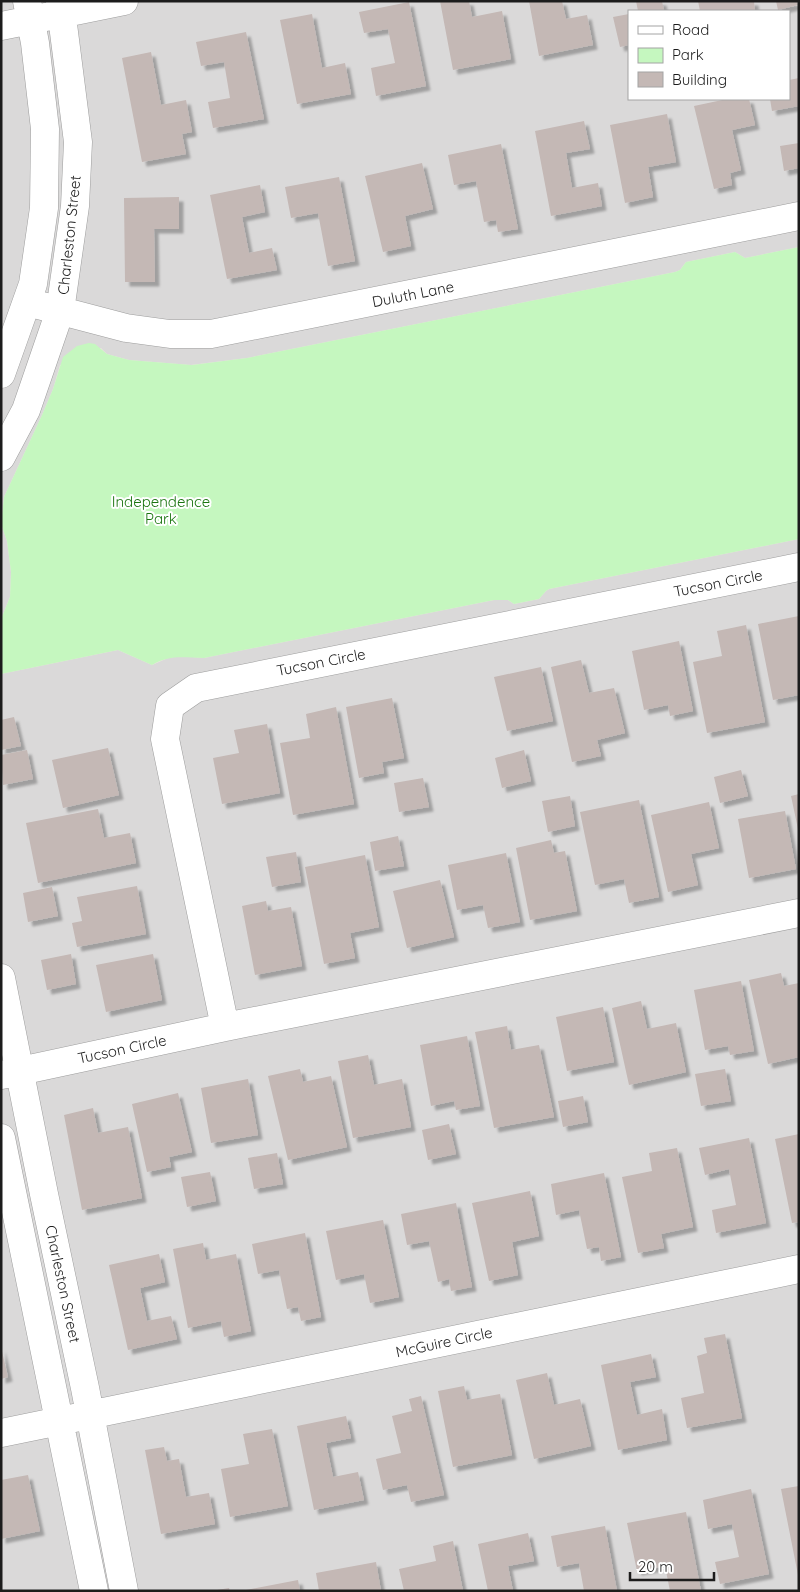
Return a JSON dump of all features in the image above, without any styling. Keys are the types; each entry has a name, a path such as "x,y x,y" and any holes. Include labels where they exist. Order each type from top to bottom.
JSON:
{"street":[{"path":"1,26 29,11 124,1"},
{"name":"Charleston Street","path":"1,457 26,410 60,311 76,206 78,142 61,8"},
{"name":"Charleston Street","path":"1,374 33,284 44,208 45,128 35,43 29,11"},
{"name":"Duluth Lane","path":"28,302 126,328 170,334 211,334 799,216"},
{"name":"Tucson Circle","path":"225,1027 165,739 170,706 196,688 799,566"},
{"name":"Tucson Circle","path":"10,1073 225,1027 799,913"},
{"name":"Charleston Street","path":"1,978 10,1073 90,1414 124,1591"},
{"name":"Charleston Street","path":"1,1138 94,1591"},
{"name":"McGuire Circle","path":"1,1433 799,1269"}],"shaded area":[{"path":"1,1 799,1 799,247 745,258 735,252 686,262 680,270 675,272 247,358 191,365 129,360 107,354 101,348 60,365 53,389 42,415 4,497 1,524"},
{"path":"1,524 7,541 11,572 10,597 1,619"},
{"path":"799,539 799,1591 1,1591 1,674 118,650 152,665 168,658 180,656 204,658 494,600 508,600 514,604 539,599 549,589"}],"green space":[{"name":"Independence Park","path":"799,247 799,539 549,589 539,599 514,604 508,600 494,600 204,658 172,658 152,665 118,650 1,674 1,619 10,597 11,572 7,541 1,524 4,497 53,389 63,357 77,346 89,343 95,344 107,354 129,360 192,365 247,358 675,272 680,270 686,262 735,252 745,258"}],"building":[{"path":"440,1 469,1 472,17 502,11 511,59 453,70"},
{"path":"529,1 562,1 566,19 587,15 593,45 539,56"},
{"path":"636,1 662,1 664,10 638,10"},
{"path":"698,1 754,1 755,10 700,10"},
{"path":"776,1 797,1 798,5 778,10"},
{"path":"409,2 426,86 376,96 371,68 395,63 388,29 364,33 359,12"},
{"path":"312,14 322,68 345,63 351,94 297,104 280,20"},
{"path":"628,14 628,45 620,47 613,17"},
{"path":"246,32 264,119 213,128 208,102 230,98 224,62 201,66 196,42"},
{"path":"151,52 161,105 186,100 192,132 182,134 186,154 142,162 122,58"},
{"path":"799,78 799,106 772,111 770,100 790,100 790,80"},
{"path":"722,100 749,100 755,125 732,130 741,170 730,173 732,185 714,189 694,106"},
{"path":"667,114 676,162 648,167 653,197 625,203 610,125"},
{"path":"584,121 590,149 566,153 572,188 598,183 602,206 551,216 535,131"},
{"path":"799,143 799,168 784,171 780,146"},
{"path":"501,144 518,229 498,232 496,220 484,222 476,181 454,185 448,155"},
{"path":"422,163 433,209 405,216 411,246 383,252 365,176"},
{"path":"339,177 355,261 328,266 318,213 291,218 285,187"},
{"path":"260,185 265,212 242,217 249,253 272,248 277,270 227,279 210,195"},
{"path":"179,197 179,229 154,229 155,282 125,282 124,198"},
{"path":"799,616 799,695 773,700 758,624"},
{"path":"746,625 765,722 707,733 693,662 722,656 717,631"},
{"path":"679,641 693,711 670,716 668,705 644,710 632,651"},
{"path":"581,660 589,693 614,688 625,733 597,740 601,756 572,762 551,667"},
{"path":"541,667 553,721 507,731 494,677"},
{"path":"392,698 404,758 382,762 384,773 359,778 346,707"},
{"path":"336,707 354,804 293,815 280,743 310,738 306,714"},
{"path":"14,717 21,746 1,750 1,720"},
{"path":"267,724 280,793 222,804 213,758 239,753 234,730"},
{"path":"108,748 119,795 63,808 52,760"},
{"path":"27,750 33,779 3,785 1,755"},
{"path":"524,750 531,781 502,788 495,758"},
{"path":"741,770 748,796 720,803 714,777"},
{"path":"423,778 429,807 399,812 394,783"},
{"path":"799,794 799,829 798,829 791,796"},
{"path":"570,796 575,826 548,832 542,801"},
{"path":"639,800 659,897 629,903 624,879 595,885 580,812"},
{"path":"709,802 719,848 691,854 698,885 668,892 651,815"},
{"path":"98,809 104,838 130,833 136,863 38,883 26,823"},
{"path":"785,811 796,869 749,878 738,819"},
{"path":"398,836 404,866 375,871 370,842"},
{"path":"551,840 554,853 565,851 577,911 530,920 516,848"},
{"path":"296,852 301,882 272,887 266,857"},
{"path":"506,853 520,922 488,928 483,905 457,910 448,865"},
{"path":"365,855 379,927 350,933 355,958 324,964 305,867"},
{"path":"440,880 454,937 407,948 393,891"},
{"path":"137,886 146,934 77,947 72,923 82,921 77,897"},
{"path":"52,887 58,916 28,922 23,893"},
{"path":"266,901 268,911 291,907 302,966 255,975 242,906"},
{"path":"71,954 76,984 47,990 41,960"},
{"path":"153,954 162,1000 106,1012 96,965"},
{"path":"781,973 784,986 799,983 799,1057 768,1064 749,980"},
{"path":"741,981 754,1051 730,1055 728,1046 705,1050 694,990"},
{"path":"641,1001 647,1029 676,1023 686,1072 629,1085 612,1008"},
{"path":"603,1007 614,1062 567,1071 556,1017"},
{"path":"507,1026 511,1050 539,1045 554,1117 494,1128 475,1032"},
{"path":"467,1036 480,1106 456,1110 454,1101 431,1106 420,1045"},
{"path":"368,1055 374,1085 402,1079 411,1127 353,1138 338,1061"},
{"path":"300,1069 303,1082 331,1076 347,1147 288,1160 268,1076"},
{"path":"725,1069 731,1101 701,1106 695,1074"},
{"path":"248,1079 258,1135 211,1143 201,1088"},
{"path":"178,1093 192,1152 169,1157 171,1167 147,1172 132,1104"},
{"path":"583,1096 588,1122 563,1127 558,1101"},
{"path":"93,1108 98,1133 128,1127 142,1198 82,1210 64,1115"},
{"path":"449,1124 456,1154 428,1160 422,1130"},
{"path":"799,1134 799,1222 792,1223 775,1139"},
{"path":"749,1138 766,1223 716,1233 712,1210 736,1205 729,1169 705,1175 699,1148"},
{"path":"677,1148 693,1227 661,1234 664,1248 638,1253 622,1177 652,1171 649,1153"},
{"path":"277,1153 283,1184 254,1189 248,1158"},
{"path":"210,1172 216,1201 187,1207 181,1177"},
{"path":"604,1173 621,1257 601,1261 599,1247 587,1249 579,1210 556,1215 551,1184"},
{"path":"530,1191 539,1236 512,1242 518,1275 489,1281 472,1203"},
{"path":"456,1203 472,1287 451,1291 449,1279 438,1282 429,1241 407,1245 401,1214"},
{"path":"383,1220 399,1297 370,1303 364,1274 336,1280 326,1231"},
{"path":"305,1233 321,1317 301,1321 298,1307 287,1309 279,1270 258,1274 252,1244"},
{"path":"203,1243 206,1260 236,1254 251,1331 224,1337 221,1321 188,1328 173,1249"},
{"path":"159,1254 165,1282 140,1288 147,1321 171,1316 177,1339 128,1350 109,1265"},
{"path":"725,1334 742,1418 687,1428 681,1398 704,1393 697,1356 707,1353 704,1338"},
{"path":"1,1347 8,1377 1,1379"},
{"path":"651,1354 656,1377 630,1382 637,1415 662,1409 667,1440 618,1450 601,1365"},
{"path":"547,1373 554,1405 580,1399 591,1446 534,1459 516,1380"},
{"path":"464,1386 467,1400 500,1394 512,1455 453,1467 438,1391"},
{"path":"421,1396 444,1495 411,1502 407,1485 383,1490 376,1459 401,1453 392,1416 412,1411 409,1399"},
{"path":"346,1416 351,1438 326,1443 333,1477 358,1472 364,1500 314,1510 297,1426"},
{"path":"272,1429 288,1506 230,1517 221,1469 249,1464 243,1434"},
{"path":"164,1447 167,1461 179,1459 186,1497 209,1493 215,1524 161,1534 145,1450"},
{"path":"28,1475 40,1531 1,1539 1,1480"},
{"path":"799,1486 799,1575 798,1575 781,1489"},
{"path":"751,1489 769,1574 720,1584 715,1562 739,1557 732,1524 708,1529 703,1500"},
{"path":"686,1512 701,1591 670,1591 665,1566 637,1571 627,1523"},
{"path":"605,1526 617,1591 584,1591 579,1563 557,1567 551,1536"},
{"path":"528,1533 534,1561 508,1566 513,1591 488,1591 478,1544"},
{"path":"453,1541 463,1591 404,1591 399,1569 436,1561 433,1546"},
{"path":"376,1562 381,1591 319,1591 316,1573"},
{"path":"298,1580 300,1591 246,1591 246,1590"},
{"path":"229,1588 230,1591 217,1591 217,1590"}]}
